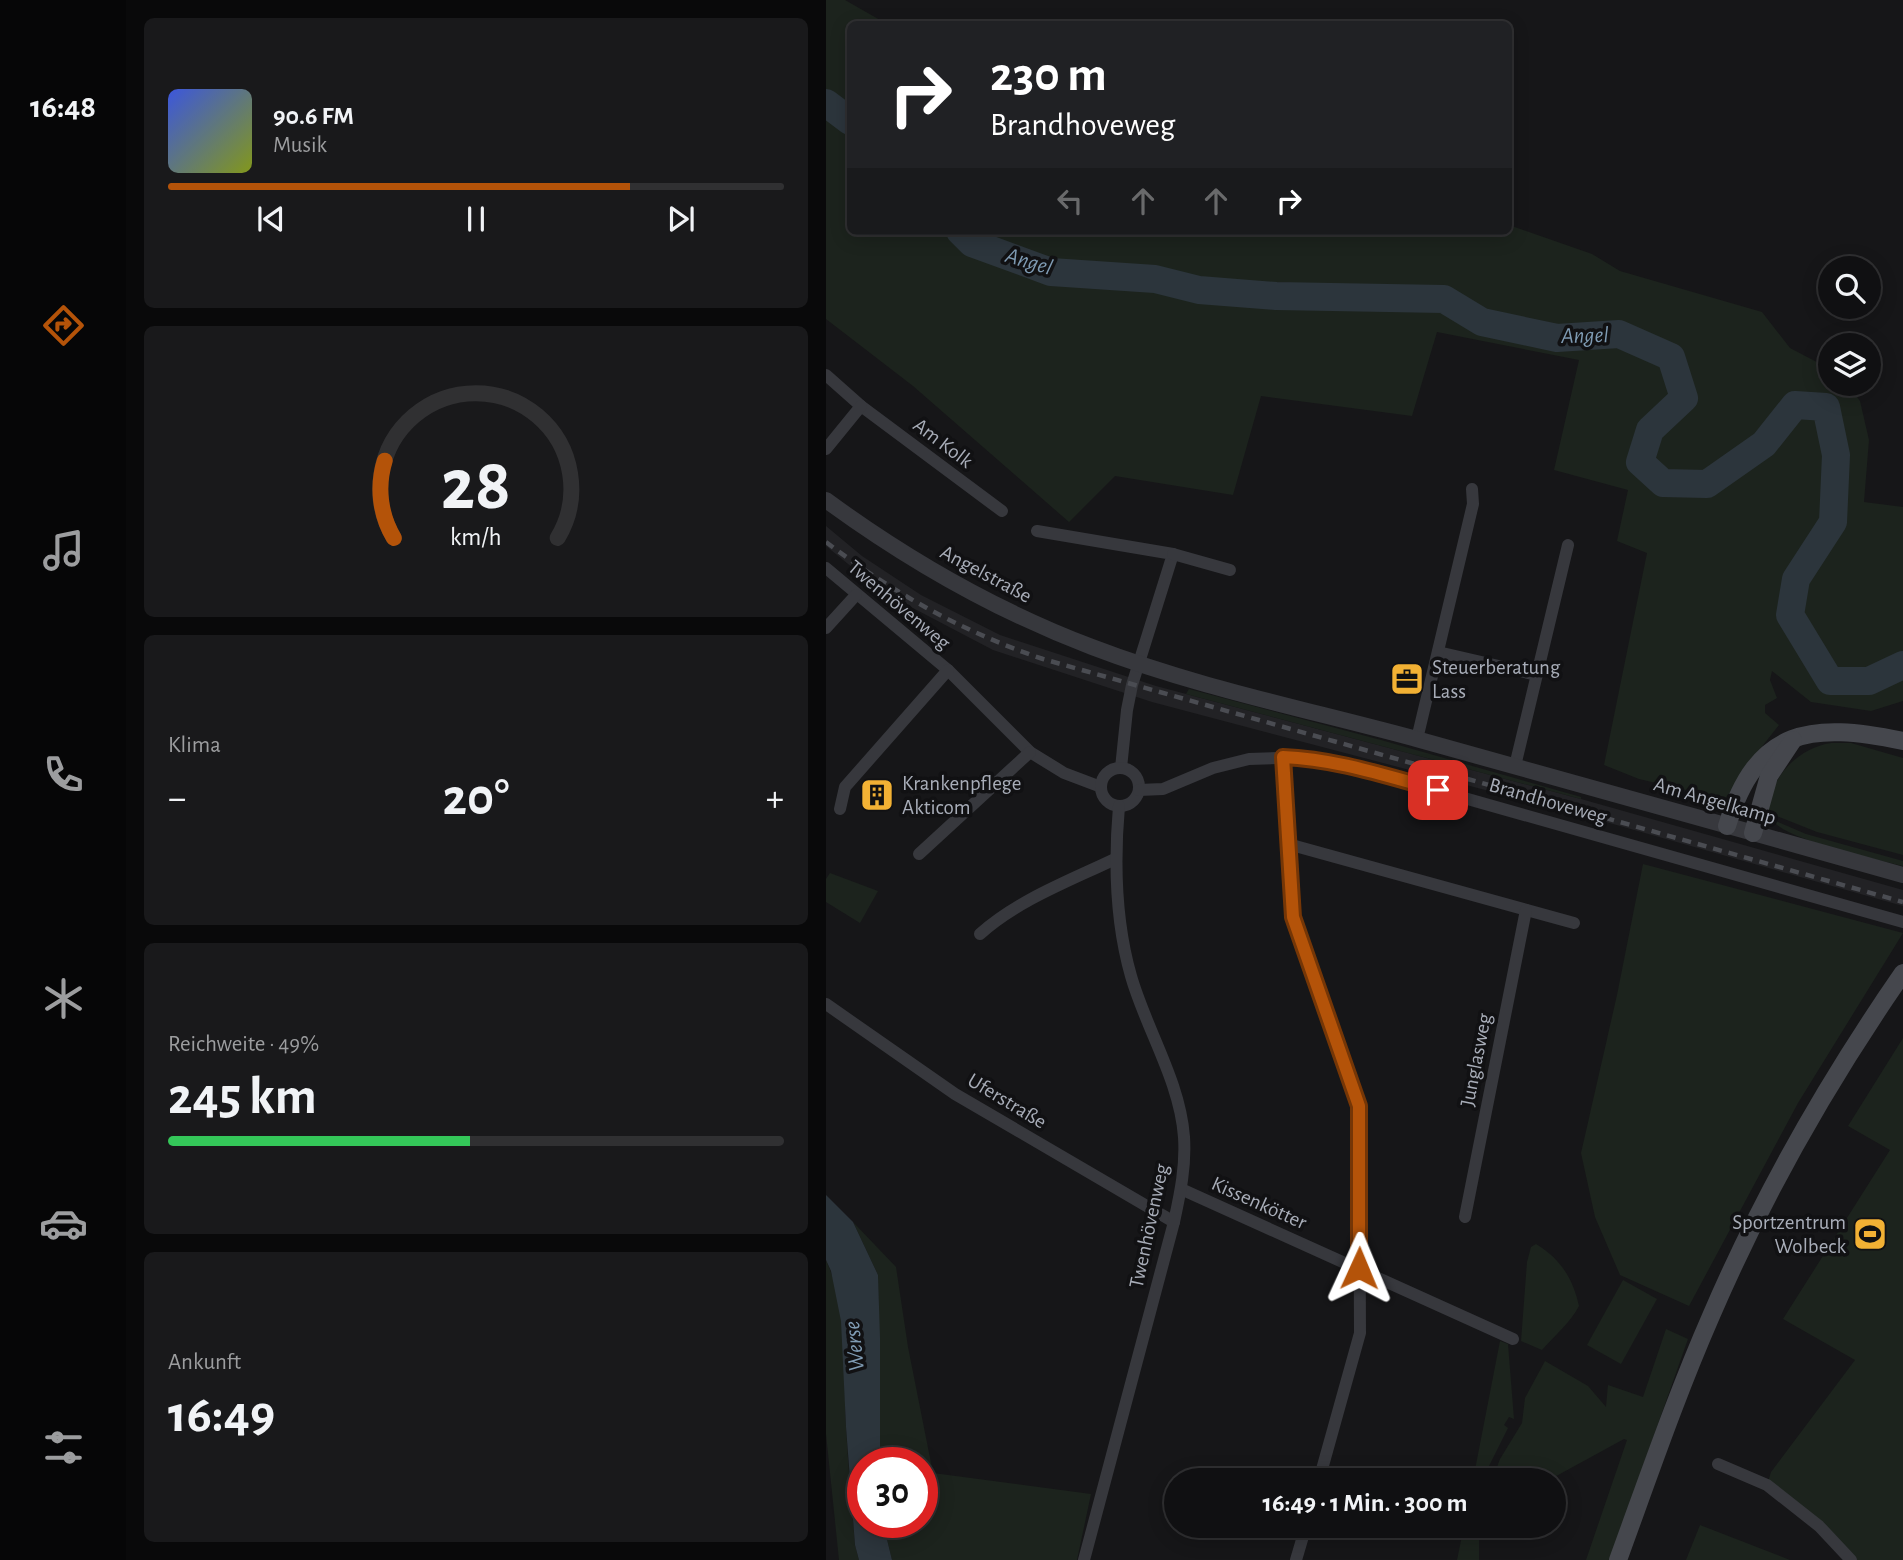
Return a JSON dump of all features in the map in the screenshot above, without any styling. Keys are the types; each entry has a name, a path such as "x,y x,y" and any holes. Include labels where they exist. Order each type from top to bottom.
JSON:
{"main road":[{"path":"1727,826 1734,805 1757,765 1779,743 1814,733 1840,730 1903,741"},
{"path":"1752,833 1769,776 1793,740"},
{"path":"1618,1560 1710,1317 1753,1225 1830,1083 1903,973"}],"street":[{"name":"Am Kolk","path":"826,375 861,406 1002,511"},
{"path":"826,449 861,406"},
{"path":"1417,739 1473,505 1472,489"},
{"name":"Angelstraße","path":"826,500 895,548 964,589 1045,628 1139,663"},
{"path":"1037,531 1172,554 1230,570"},
{"path":"1515,766 1568,545"},
{"path":"1121,768 1127,709 1172,554"},
{"name":"Twenhövenweg","path":"826,568 948,670 1030,752 1064,773 1101,787 1108,802 1119,806 1115,859 1120,928 1131,976 1175,1094 1184,1135 1184,1168 1174,1222 1084,1560"},
{"path":"826,628 856,595"},
{"path":"1438,652 1537,675"},
{"name":"Am Angelkamp","path":"1139,663 1251,698 1417,739 1903,875"},
{"name":"Twenhövenweg","path":"840,809 845,786 948,670"},
{"path":"919,855 1030,752"},
{"path":"1283,757 1293,917 1359,1106 1360,1332 1322,1468"},
{"name":"Brandhoveweg","path":"1139,790 1163,789 1213,768 1249,759 1283,757 1336,762 1903,922"},
{"path":"1101,787 1108,773 1121,768 1134,774 1139,790 1130,804 1119,806"},
{"path":"1288,844 1574,923"},
{"path":"980,934 995,920 1115,859"},
{"name":"Junglasweg","path":"1465,1217 1526,910"},
{"name":"Uferstraße","path":"826,1004 955,1094 1174,1222"},
{"name":"Kissenkötter","path":"1181,1189 1513,1339"},
{"path":"1718,1464 1767,1485 1819,1526 1851,1560"},
{"path":"1296,1560 1302,1538"}],"shaded area":[{"path":"826,0 845,0 882,21 847,21 847,235 1512,235 1512,226 1592,254 1620,271 1762,312 1790,348 1818,363 1818,396 1856,396 1860,401 1869,440 1864,502 1903,507 1903,701 1871,711 1811,702 1772,671 1770,680 1777,698 1765,705 1765,713 1779,725 1745,768 1729,800 1639,779 1604,765 1647,553 1617,541 1628,490 1554,470 1579,360 1437,332 1412,416 1261,396 1233,495 1115,476 1069,522 913,386 826,319"},
{"path":"826,526 862,556 921,595 1000,635 1156,686 1581,799 1903,890 1903,906 1599,820 1152,702 993,650 911,607 853,568 826,546"},
{"path":"1189,689 1381,740 1581,799 1186,694"},
{"path":"1831,743 1851,743 1903,758 1903,855 1817,832 1769,813 1774,788 1787,767 1807,751"},
{"path":"1771,819 1806,834 1903,861 1903,866 1812,841 1780,827"},
{"path":"1643,864 1903,933 1798,1103 1689,1306 1620,1275 1595,1217 1581,1153"},
{"path":"830,873 878,891 860,923 826,902 826,879"},
{"name":"Sportzentrum Wolbeck","path":"1903,1038 1903,1560 1851,1560 1767,1485 1771,1472 1855,1360 1783,1319 1890,1150 1848,1126"},
{"path":"853,1222 896,1267 908,1347 928,1447 880,1447 878,1275"},
{"path":"1536,1244 1565,1270 1579,1306 1542,1350 1521,1341 1527,1262 1531,1247"},
{"path":"826,1260 838,1300 844,1342 847,1538 854,1538 859,1560 839,1560 826,1434"},
{"path":"1623,1280 1657,1299 1621,1364 1587,1345"},
{"path":"1666,1329 1688,1339 1610,1560 1586,1560 1627,1440 1624,1439 1566,1471 1566,1468 1497,1468 1522,1423 1525,1398 1545,1361 1588,1386 1606,1407 1608,1385 1643,1397"},
{"path":"1500,1341 1508,1344 1514,1419 1509,1417 1504,1425 1508,1428 1488,1468 1475,1468"},
{"path":"938,1474 1091,1494 1077,1560 892,1560 887,1538 938,1538"},
{"path":"1700,1525 1790,1560 1686,1560"},
{"path":"1462,1538 1479,1538 1479,1560 1457,1560"}],"water":[{"name":"Werse","path":"826,1195 853,1222 878,1275 880,1447 848,1447 841,1321 831,1271 826,1260"},
{"path":"854,1538 887,1538 892,1560 859,1560"}],"waterway":[{"name":"Angel","path":"826,103 847,119"},
{"name":"Angel","path":"964,235 972,243 1051,272 1155,279 1199,290 1276,296 1444,299 1482,322 1557,338 1619,334 1671,357 1684,398 1650,430 1640,462 1663,483 1707,484 1764,444 1795,405 1826,407 1836,455 1833,522 1796,579 1790,615 1830,681 1869,681 1903,665"}],"railway":[{"path":"826,542 851,561 930,610 957,624 1043,659 1903,902"}],"place":[{"name":"Steuerberatung Lass","path":"1407,679"},
{"name":"Krankenpflege Akticom","path":"877,795"},
{"name":"Sportzentrum Wolbeck","path":"1870,1234"}],"route":[{"path":"1359,1268 1359,1106 1293,917 1283,757 1336,762 1438,790"}]}
